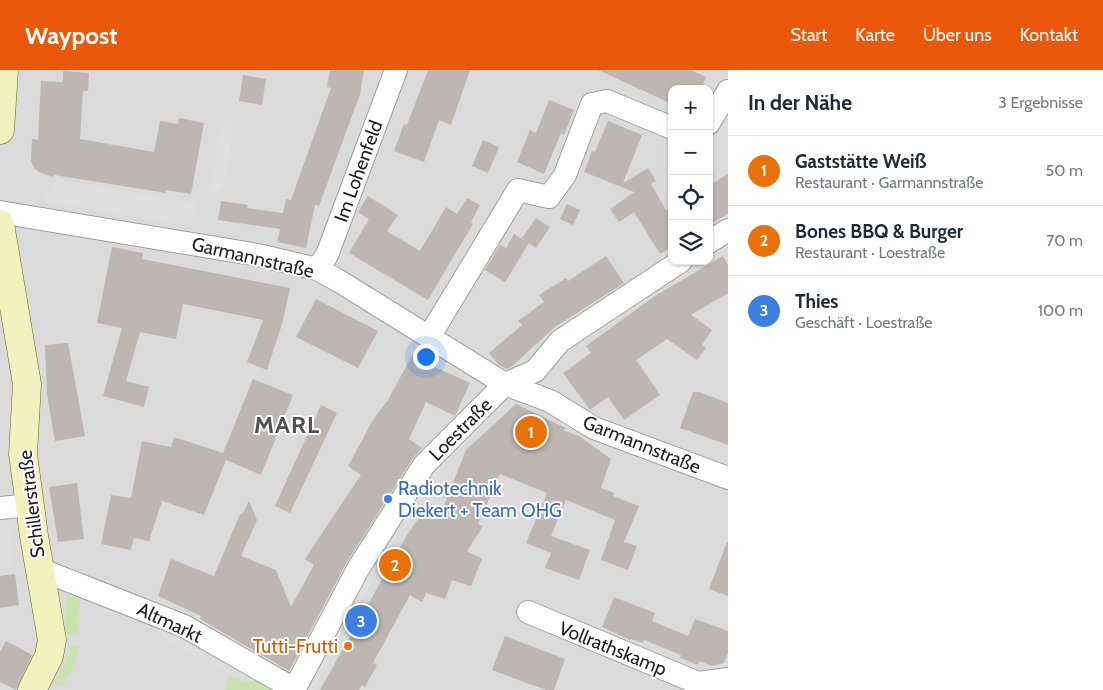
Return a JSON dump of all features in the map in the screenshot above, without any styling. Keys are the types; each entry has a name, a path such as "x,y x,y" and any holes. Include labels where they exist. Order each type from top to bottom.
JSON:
{"street":[{"path":"0,130 4,70"},
{"name":"Im Lohenfeld","path":"317,269 327,255 396,70"},
{"path":"713,116 728,91"},
{"path":"429,337 518,190 550,197 565,174 592,104 608,100 668,126"},
{"name":"Garmannstraße","path":"0,212 193,243 317,269 505,384 550,401 594,428 728,478"},
{"name":"Schillerstraße","path":"0,224 27,384 23,454 39,569 52,640 49,656 32,690"},
{"path":"713,239 728,230"},
{"name":"Loestraße","path":"294,689 358,569 424,465 505,384 535,371 560,341 675,265"},
{"path":"0,508 31,505"},
{"name":"Altmarkt","path":"39,569 184,626 294,689"},
{"name":"Vollrathskamp","path":"528,612 698,683 728,679"}],"shaded area":[{"path":"0,70 728,70 728,690 0,690"},
{"path":"230,119 234,125 224,186 213,195 208,187 214,183 210,178 215,174 212,168 218,163 214,158 219,153 215,147 221,143 217,137 222,133 218,128"},
{"path":"54,179 195,203 191,226 44,201 47,191 52,190"},
{"path":"488,407 488,421 452,457 398,535 313,690 299,690 429,466"},
{"path":"0,521 8,521 13,567 0,568"},
{"path":"162,624 180,634 176,644 157,635"},
{"path":"189,638 207,648 201,658 183,650"},
{"path":"215,651 236,661 230,674 210,663"}],"green space":[{"path":"67,591 80,595 78,635 64,634"},
{"path":"70,646 78,646 76,662 62,687 54,684 68,657"},
{"path":"229,676 248,683 261,678 271,684 269,689 264,690 225,690"}],"building":[{"path":"330,70 364,70 360,94 319,206 315,205 306,248 277,242 280,229 218,220 221,201 248,205 247,208 283,213 286,199 291,200 331,88 327,87"},
{"path":"428,70 470,70 451,125 439,120 424,162 394,151 404,124 407,125"},
{"path":"598,70 691,70 706,77 703,85 668,85 668,102"},
{"path":"63,71 89,73 88,91 83,91 80,139 154,152 160,121 178,124 179,118 204,123 191,194 166,190 166,193 54,175 53,177 34,168 31,161 32,139 38,140 41,81 63,82"},
{"path":"243,75 266,79 262,105 239,101"},
{"path":"549,100 574,110 564,135 561,133 544,174 517,162 530,130 536,133"},
{"path":"608,121 642,135 623,183 648,168 656,181 651,184 666,210 668,209 668,249 660,254 634,212 619,222 610,209 634,192 584,172 592,151 595,152"},
{"path":"483,140 499,147 488,173 472,166"},
{"path":"728,174 728,214 713,223 713,220 713,183"},
{"path":"368,196 398,215 387,231 420,251 446,207 457,214 467,198 480,205 471,222 473,224 428,300 349,253 369,219 358,212"},
{"path":"567,204 580,210 573,225 560,219"},
{"path":"536,218 550,227 536,248 522,238"},
{"path":"514,234 529,243 505,282 485,270 500,245 506,248"},
{"path":"112,247 143,253 142,259 290,288 282,324 267,370 247,362 263,320 183,304 176,339 140,332 126,381 149,387 144,407 103,396 122,328 97,323"},
{"path":"606,256 624,283 555,327 510,368 506,369 498,364 489,353 522,325 518,321 544,302 539,295 566,278 568,281"},
{"path":"723,256 728,265 728,293 691,315 712,330 702,345 706,348 697,360 667,339 636,360 660,395 624,420 608,397 590,410 563,373 591,353 586,346 655,296 708,265 713,265 713,262"},
{"path":"316,299 378,331 358,368 296,337"},
{"path":"68,343 85,436 55,441 47,394 45,345"},
{"path":"416,348 430,356 426,363 470,383 455,416 426,402 409,439 422,448 413,458 347,562 289,671 200,619 201,616 158,596 171,559 214,576 240,514 242,515 249,501 257,520 241,556 276,570 291,607 314,565 305,559 361,475 348,466 373,420 388,400"},
{"path":"253,379 293,395 261,475 226,460 204,515 162,501 149,541 134,538 131,550 101,544 111,495 131,498 142,441 171,447 174,437 223,453"},
{"path":"693,392 699,392 728,403 728,445 680,428"},
{"path":"516,404 566,428 563,430 579,436 611,459 601,488 614,493 613,496 639,506 624,542 637,546 628,570 601,560 615,520 566,500 551,536 590,550 579,580 545,568 551,553 526,543 547,493 500,474 478,524 483,526 467,551 482,559 471,586 452,580 445,599 426,593 422,602 410,595 373,663 377,665 365,687 362,685 359,690 320,690 407,535 425,509 439,518 466,450"},
{"path":"321,405 337,413 290,513 275,506"},
{"path":"77,483 84,539 58,542 49,487"},
{"path":"728,542 728,596 709,589"},
{"path":"15,574 19,605 0,608 0,576"},
{"path":"614,597 655,613 652,621 688,636 695,619 728,631 728,653 724,663 712,666 699,661 698,665 680,658 681,655 644,640 643,643 630,640 602,627"},
{"path":"505,636 565,659 554,690 546,690 492,670"},
{"path":"6,641 32,655 16,690 0,682 0,652"}],"place":[{"name":"Gaststätte Weiß","path":"531,432"},
{"name":"Radiotechnik Diekert + Team OHG","path":"388,499"},
{"name":"Bones BBQ & Burger","path":"395,565"},
{"name":"Thies","path":"361,621"},
{"name":"Tutti-Frutti","path":"348,646"}],"district":[{"name":"MARL","path":"287,425"}]}
